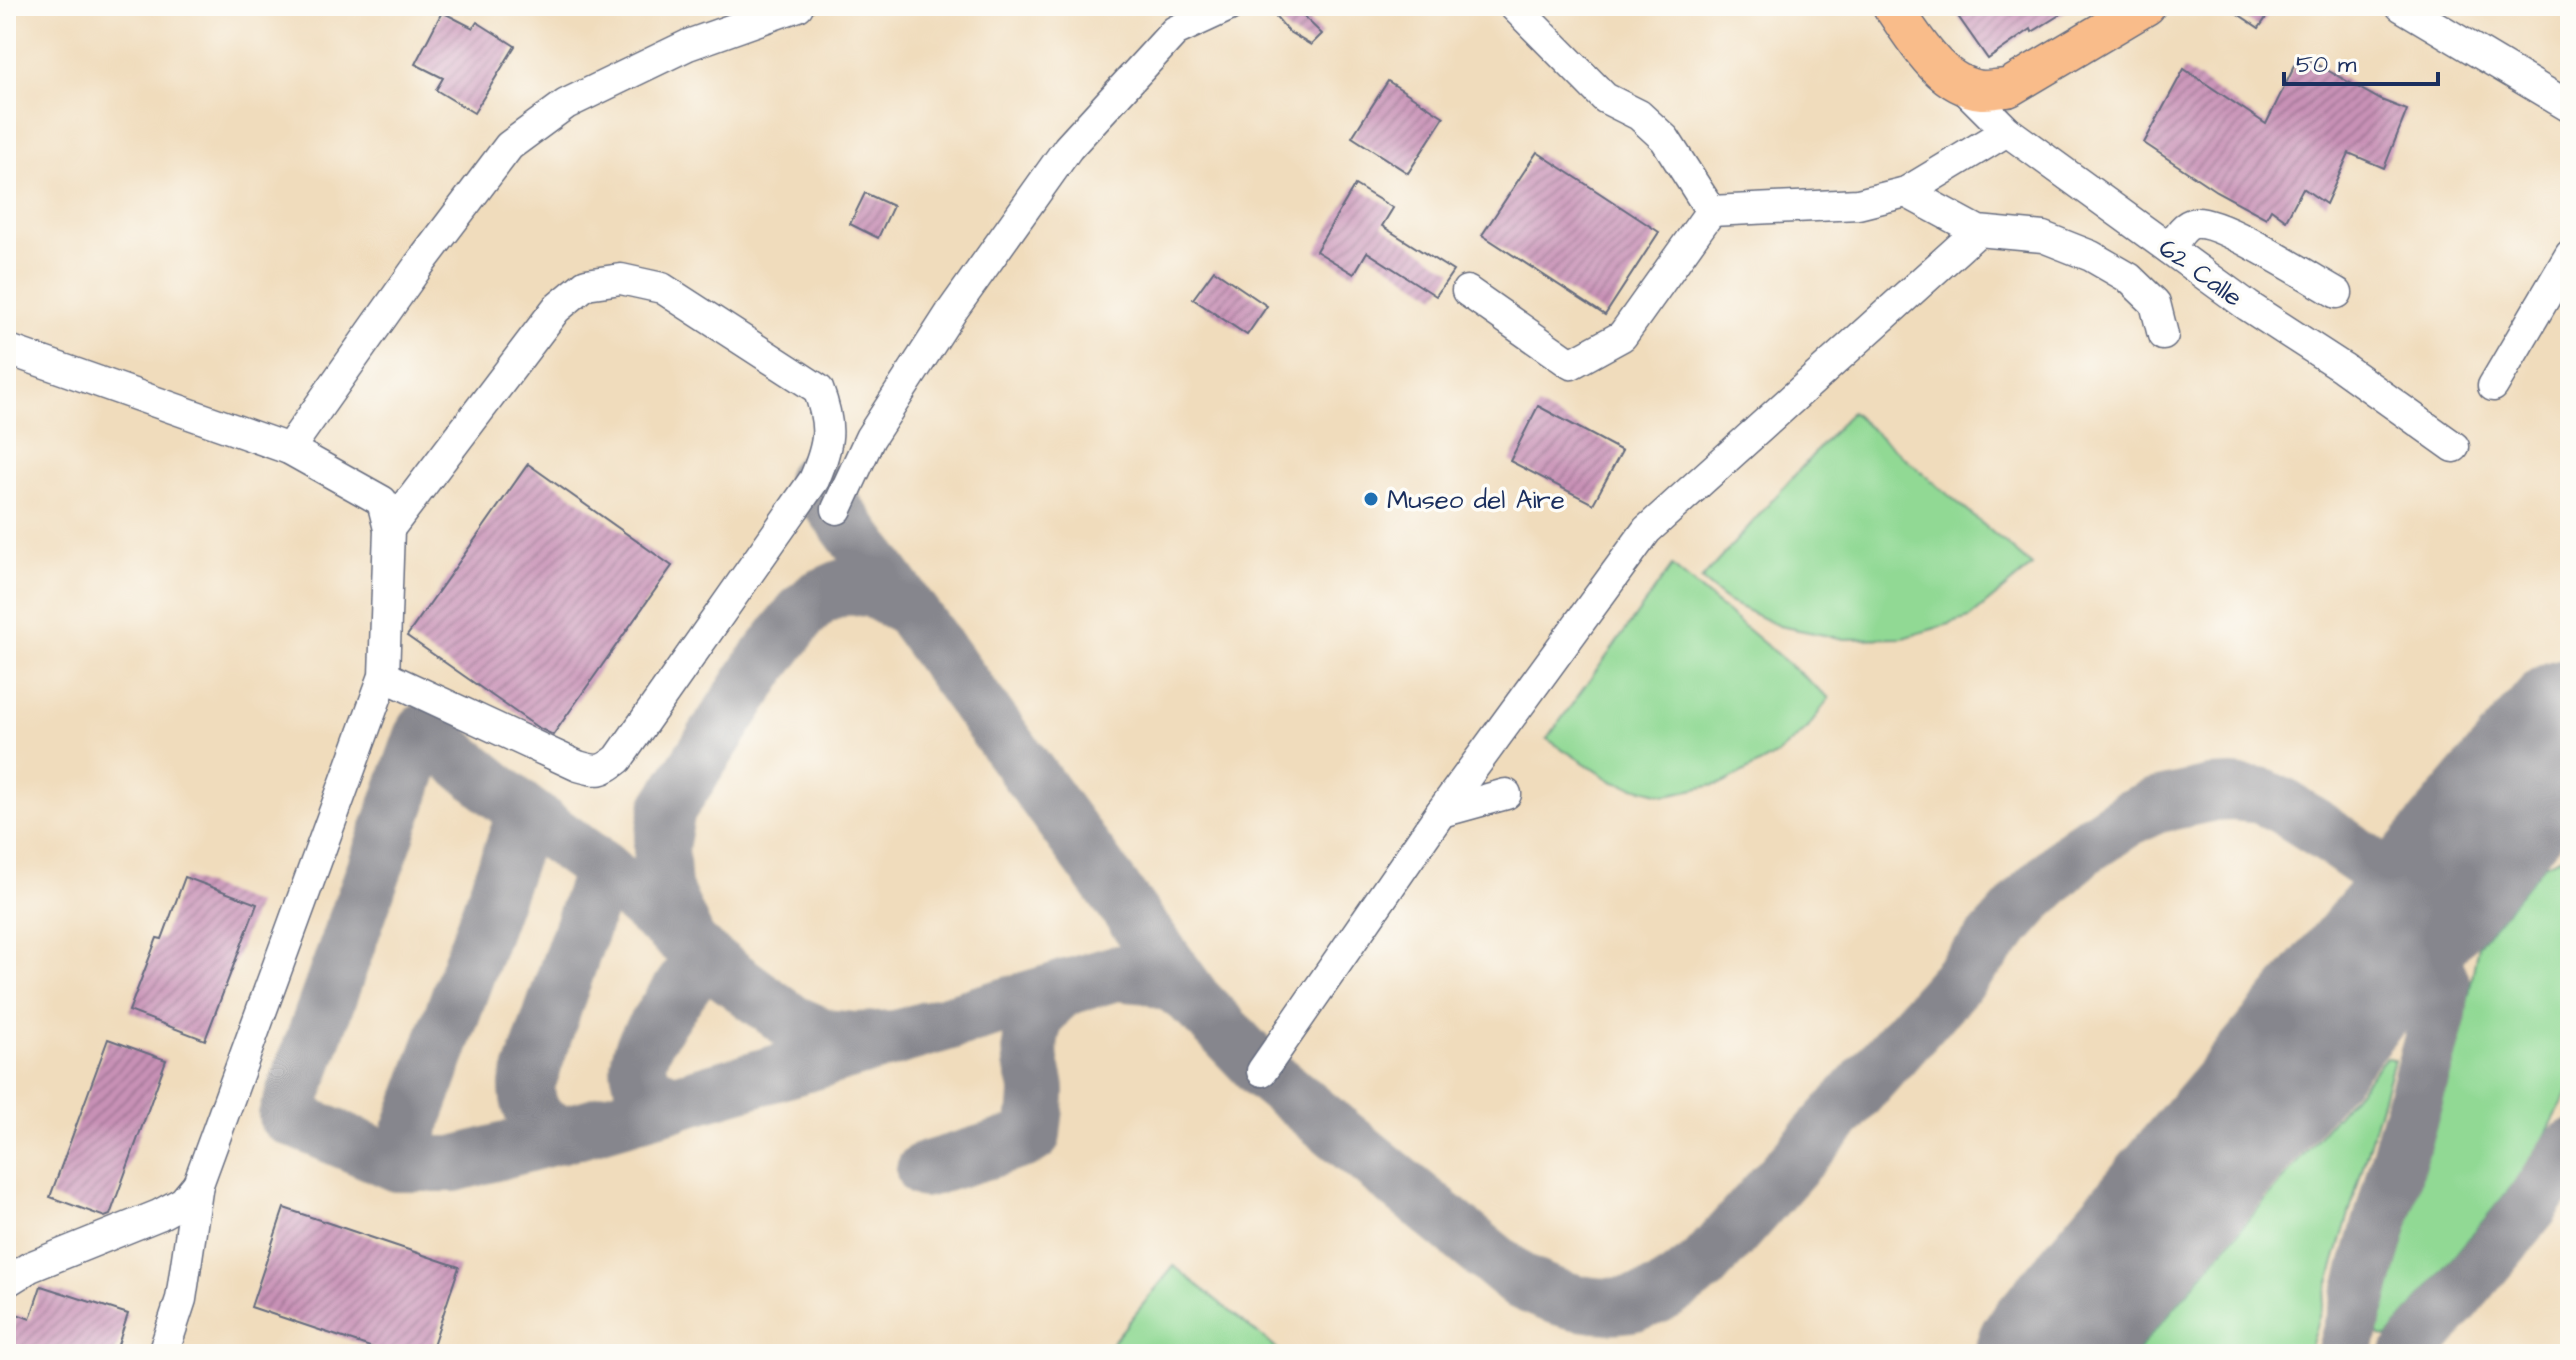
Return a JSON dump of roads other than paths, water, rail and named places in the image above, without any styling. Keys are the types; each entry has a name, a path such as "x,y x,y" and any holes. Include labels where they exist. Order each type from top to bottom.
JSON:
{"main road":[{"path":"1892,6 1931,61 1960,84 1982,90 2008,88 2146,6"}],"street":[{"path":"289,449 509,146 579,97 688,45 798,6"},
{"path":"837,509 853,468 870,438 952,311 1068,148 1175,31 1229,6"},
{"path":"1514,6 1605,98 1639,115 1665,139 1711,211"},
{"path":"2401,6 2570,107"},
{"name":"62 Calle","path":"1960,84 2007,131 2248,306 2342,367 2454,447"},
{"path":"1711,211 1858,204 1906,192 2007,131"},
{"path":"1906,192 1978,231 2043,237 2091,256 2129,278 2155,303 2163,335"},
{"path":"1467,291 1571,364 1622,336 1711,211"},
{"path":"2170,249 2185,227 2196,223 2222,229 2337,293"},
{"path":"1262,1071 1441,812 1647,530 1978,231"},
{"path":"2493,386 2570,255"},
{"path":"384,676 578,766 597,771 606,769 618,759 814,480 829,436 827,414 818,389 662,288 621,279 586,284 556,309 389,529"},
{"path":"6,349 289,449 382,501 389,529 384,676 198,1184 181,1299 163,1354"},
{"path":"1441,812 1506,794"},
{"path":"6,1282 30,1267 159,1215 183,1202 198,1184"}],"place":[{"name":"Museo del Aire","path":"1371,499"}]}
